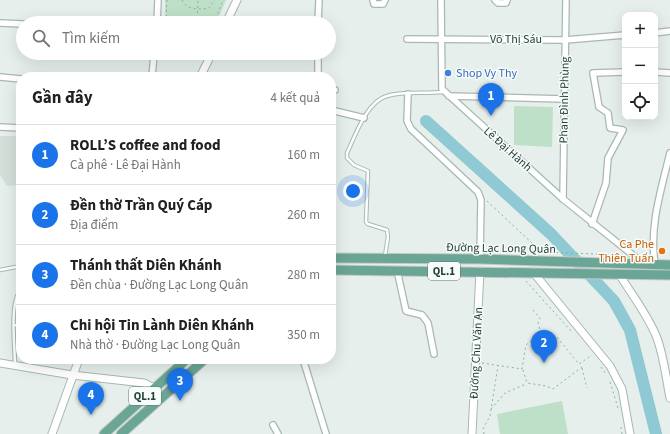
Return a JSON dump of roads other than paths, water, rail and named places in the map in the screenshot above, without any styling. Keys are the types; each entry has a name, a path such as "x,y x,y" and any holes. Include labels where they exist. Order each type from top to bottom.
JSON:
{"main road":[{"name":"Đường Lạc Long Quân","path":"336,258 480,259 670,265"},
{"name":"Đường Lạc Long Quân","path":"336,270 557,272 670,275"},
{"name":"QL.1","path":"104,434 181,364"},
{"name":"QL.1","path":"121,434 198,364"}],"street":[{"path":"157,16 158,0"},
{"path":"229,16 237,0"},
{"path":"318,16 319,0"},
{"path":"373,0 374,4 383,4 384,0"},
{"path":"441,0 441,86 447,94 564,99"},
{"path":"495,0 498,3 506,3 507,0"},
{"name":"Phan Đình Phùng","path":"563,199 566,0"},
{"path":"0,23 16,24"},
{"path":"658,33 670,31"},
{"name":"Võ Thị Sáu","path":"407,39 565,40 622,35"},
{"path":"152,72 153,60"},
{"path":"202,72 208,60"},
{"path":"318,60 318,72"},
{"path":"592,224 606,183 608,158 623,130 610,128 608,113 599,107 593,73 622,72"},
{"path":"658,72 670,72"},
{"path":"0,77 16,79"},
{"path":"408,94 407,121 411,129 478,192 481,200 480,259"},
{"name":"Lê Đại Hành","path":"447,94 592,224 645,264"},
{"path":"336,111 364,118"},
{"path":"0,127 16,128"},
{"path":"655,264 652,248 655,221 670,154"},
{"path":"396,270 406,311 422,315 428,323 434,354"},
{"name":"Đường Chu Văn An","path":"472,434 480,271"},
{"path":"533,272 610,366 622,388 630,434"},
{"path":"619,274 648,320 656,337 661,352 670,398"},
{"path":"0,363 72,375 144,383 154,388 162,396"},
{"path":"52,434 77,364"},
{"path":"305,364 326,434"},
{"path":"274,425 278,434"}],"lane":[{"path":"385,258 385,247 388,237 387,230 366,222 368,171 354,165 347,158 364,118 375,102 383,97 408,94 447,94"},
{"path":"0,270 16,267"},
{"path":"15,365 14,309 16,300"}],"waterway":[{"path":"426,121 551,234 614,301 630,330 656,434"}],"place":[{"name":"Shop Vy Thy","path":"448,73"},
{"name":"ROLL’S coffee and food","path":"491,116"},
{"name":"Ca Phe Thiên Tuấn","path":"662,251"},
{"name":"Đền thờ Trần Quý Cáp","path":"544,363"},
{"name":"Thánh thất Diên Khánh","path":"180,401"},
{"name":"Chi hội Tin Lành Diên Khánh","path":"91,415"}]}
